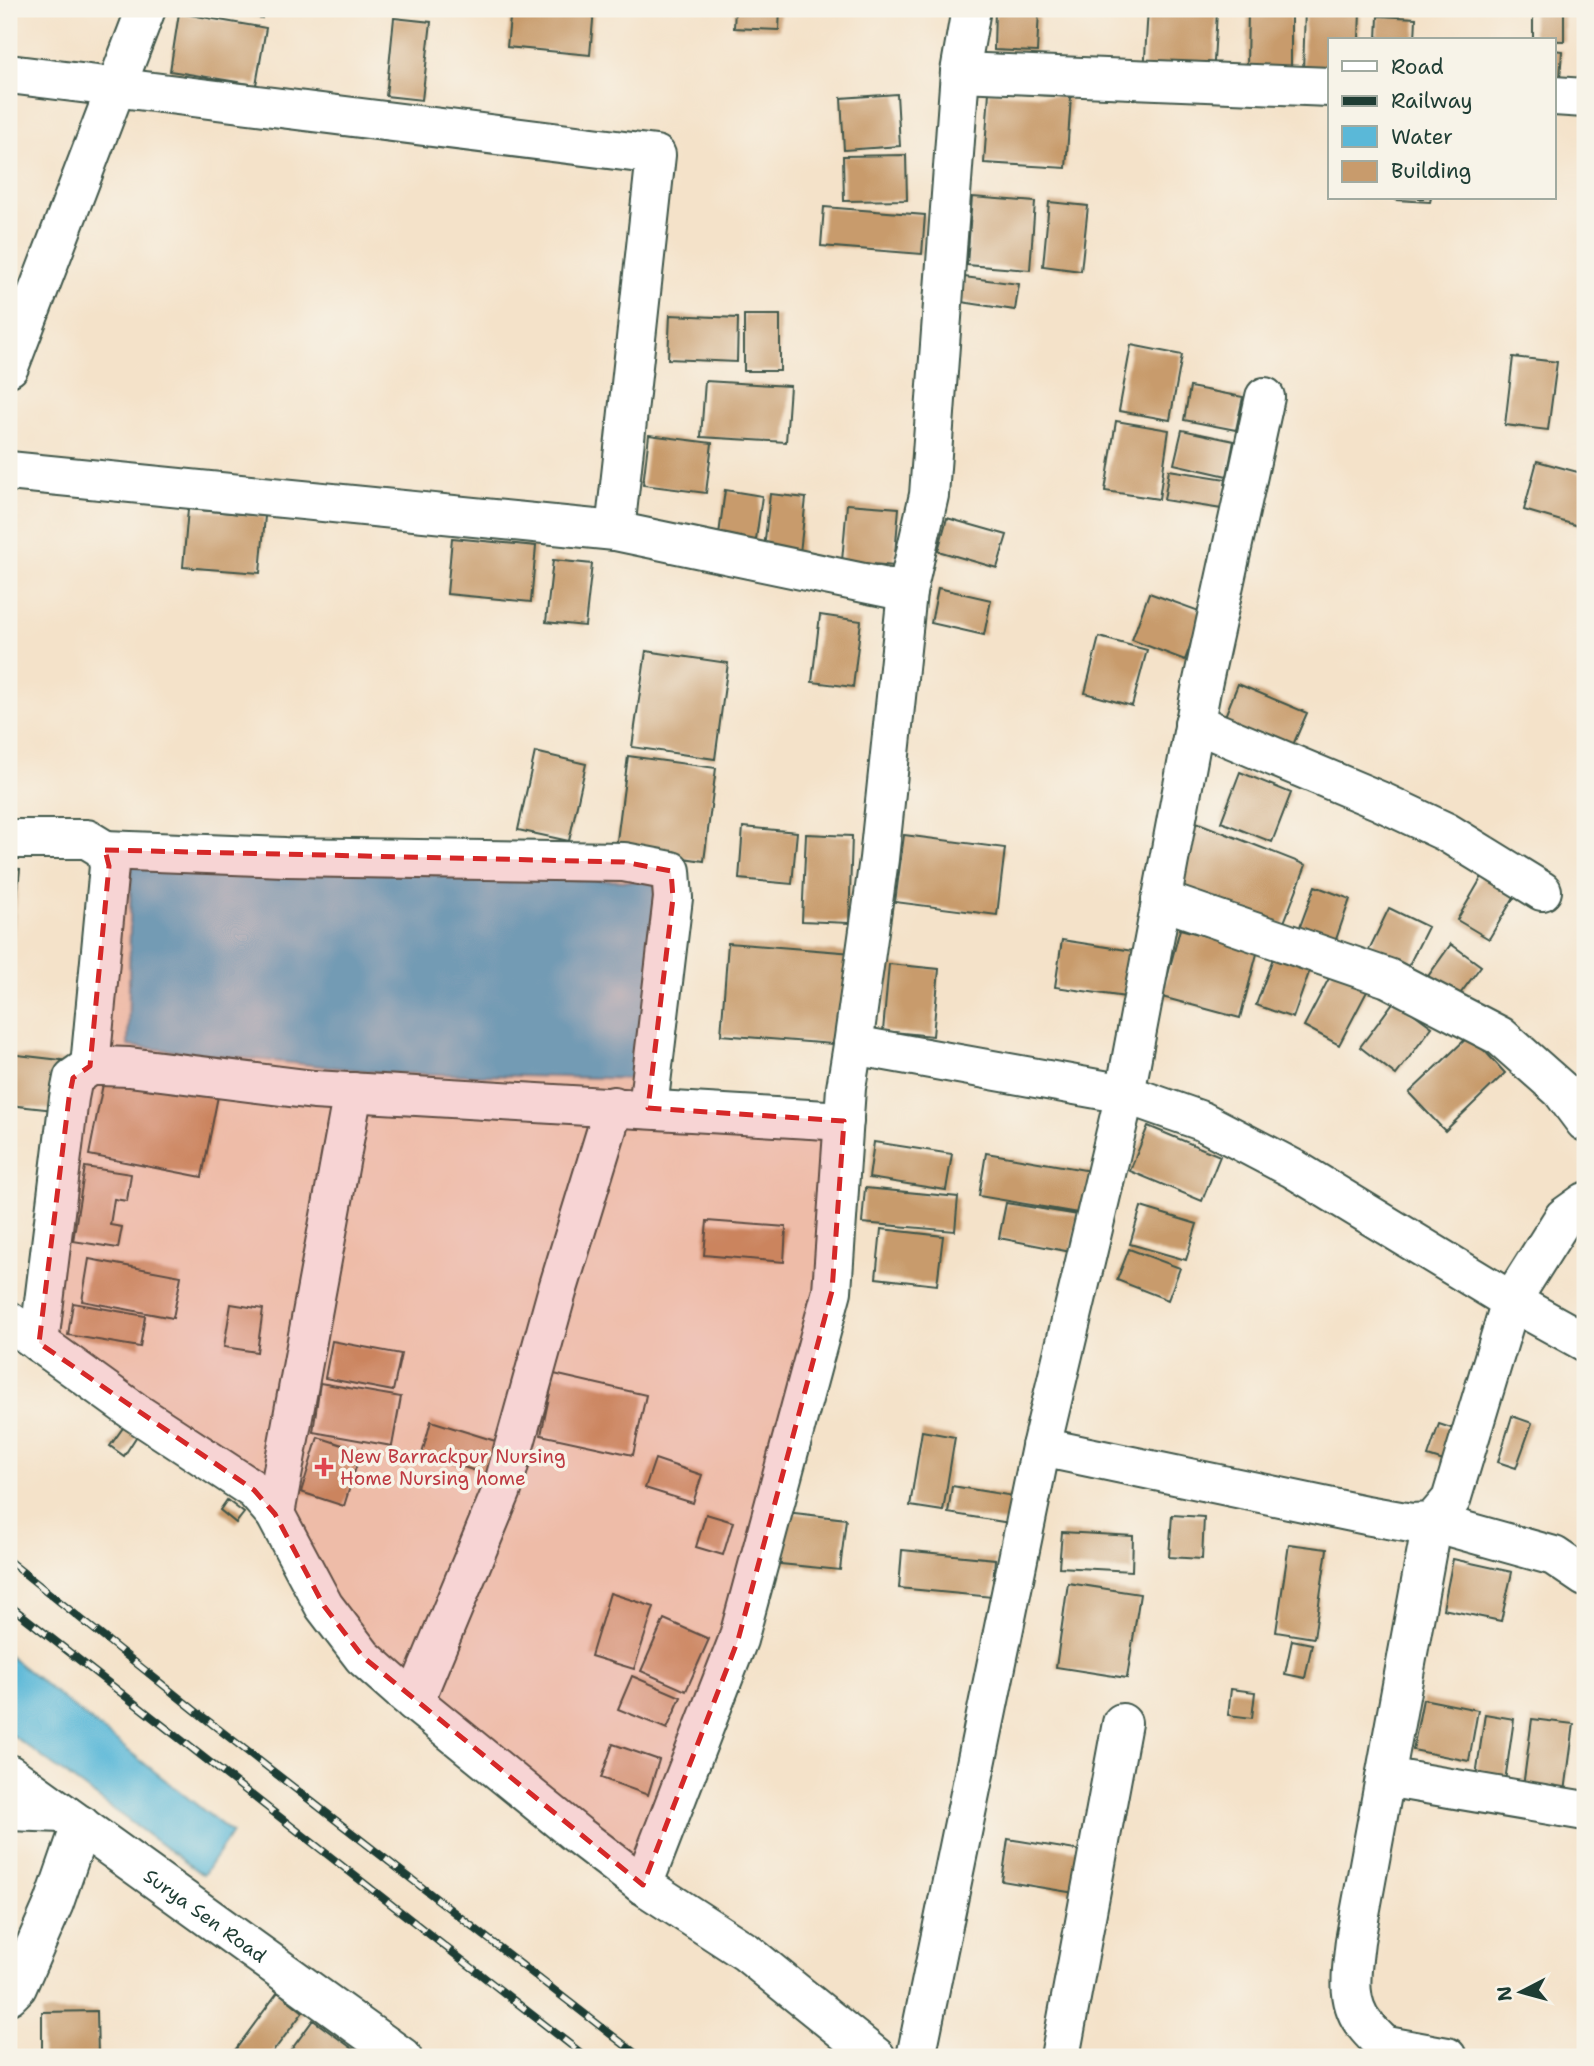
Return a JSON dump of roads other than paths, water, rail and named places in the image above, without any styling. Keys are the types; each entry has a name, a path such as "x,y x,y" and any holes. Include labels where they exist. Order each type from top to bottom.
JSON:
{"street":[{"path":"9,366 146,9"},
{"path":"643,1885 738,1640 832,1291 846,1088 878,859 907,592 929,495 960,72 971,9"},
{"path":"960,72 1328,87"},
{"path":"9,74 656,155 615,531"},
{"path":"1556,96 1585,98"},
{"path":"916,2057 1041,1447 1125,1094 1194,723 1265,397"},
{"path":"9,471 615,531 907,592"},
{"path":"1194,723 1380,801 1446,832 1542,891"},
{"path":"9,839 88,839 104,850 285,857 624,862 671,872 673,898 631,1107 557,1292 502,1490 414,1702"},
{"path":"90,1066 109,866 104,850"},
{"path":"1161,900 1388,978 1500,1037 1561,1090 1585,1122"},
{"path":"853,1045 1125,1094 1202,1121 1282,1163 1511,1301 1585,1342"},
{"path":"40,1343 69,1098 74,1079 90,1066 129,1067 314,1090 844,1121"},
{"path":"275,1514 353,1092"},
{"path":"1447,2057 1391,2052 1363,2024 1350,1994 1355,1941 1432,1522 1451,1500 1511,1301 1564,1217 1585,1202"},
{"path":"9,1321 135,1412 254,1490 275,1514 324,1606 363,1657 414,1702 643,1885 746,1952 876,2057"},
{"path":"1041,1447 1366,1515 1411,1523 1432,1522 1554,1556 1585,1577"},
{"path":"1060,2057 1122,1723"},
{"name":"Surya Sen Road","path":"9,1774 402,2057"},
{"path":"1385,1777 1585,1811"},
{"path":"9,1811 72,1819 54,1903 17,1987 9,1995"}],"water":[{"path":"131,864 656,882 644,1079 388,1073 128,1046"},
{"path":"9,1656 232,1833 203,1875 9,1733"}],"railway":[{"path":"9,1561 198,1713 640,2057"},
{"path":"9,1605 586,2057"}],"place":[{"name":"New Barrackpur Nursing Home Nursing home","path":"324,1467"}]}
